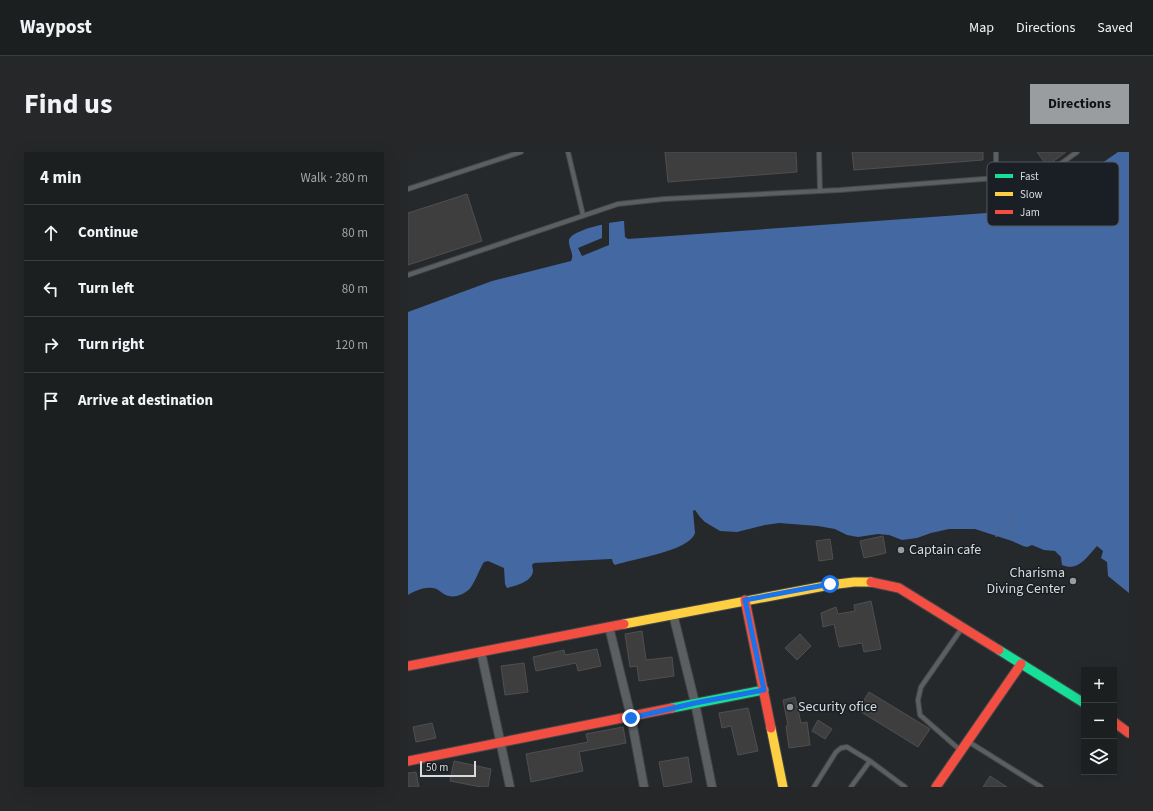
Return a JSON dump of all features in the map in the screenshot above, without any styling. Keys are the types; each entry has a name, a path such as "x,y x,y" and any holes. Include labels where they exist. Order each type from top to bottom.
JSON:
{"main road":[{"path":"408,666 830,584 870,582 899,588 963,626 1081,701"},
{"path":"745,600 783,787"},
{"path":"936,787 960,750 1021,664"},
{"path":"408,761 631,718 695,703 764,690"},
{"path":"1117,724 1129,733"}],"street":[{"path":"673,614 695,703 712,787"},
{"path":"609,627 631,718 644,787"},
{"path":"481,652 510,787"}],"lane":[{"path":"408,190 521,152"},
{"path":"568,152 583,215"},
{"path":"819,152 820,191"},
{"path":"1062,162 1077,152"},
{"path":"408,275 618,204 664,199 820,191 987,179"},
{"path":"960,750 920,715 918,700 921,687 963,626"},
{"path":"967,741 1041,787"},
{"path":"814,787 836,752 840,748 847,747 870,761 905,787"},
{"path":"852,787 870,761"}],"path":[{"path":"1001,518 1012,518 1012,541"},
{"path":"996,536 999,526"}],"water":[{"path":"1118,152 1129,152 1129,593 1108,576 1107,562 1101,558 1103,551 1097,546 1082,562 1073,567 1068,567 1062,565 1061,557 1055,551 1044,550 1032,545 1027,547 1023,546 975,529 949,529 917,538 902,540 889,535 878,534 858,537 847,535 835,529 779,523 737,532 720,531 705,522 695,510 693,511 695,533 691,539 683,545 660,554 615,565 612,559 534,563 532,565 533,571 530,578 523,583 507,588 505,584 504,568 488,561 484,562 471,587 460,595 449,596 434,588 426,588 408,595 408,312 492,281 571,261 572,256 569,240 572,236 603,224 624,221 625,237 628,239 987,213 987,226 1119,226 1119,162 1104,162"}],"pier":[{"path":"609,223 609,245 582,256 578,248 602,238 602,224"}],"building":[{"path":"665,152 796,152 797,172 668,182"},
{"path":"852,152 983,152 983,160 854,170"},
{"path":"1037,152 1066,152 1052,162 1044,162"},
{"path":"467,194 482,241 408,265 408,213"},
{"path":"883,536 886,553 864,558 860,541"},
{"path":"830,539 833,559 819,561 816,541"},
{"path":"871,601 881,649 864,652 862,643 839,647 834,624 823,627 821,613 836,607 838,614 855,611 854,605"},
{"path":"642,631 646,660 672,657 674,676 639,681 637,666 630,667 625,634"},
{"path":"800,634 811,646 797,660 785,648"},
{"path":"597,649 601,666 578,671 576,663 536,671 533,657 564,650 565,655"},
{"path":"524,663 528,692 505,695 501,666"},
{"path":"869,692 930,729 918,747 858,710"},
{"path":"795,697 801,723 807,722 810,745 789,748 786,726 788,725 783,700"},
{"path":"748,708 758,751 738,755 731,726 722,728 719,713"},
{"path":"818,720 832,729 825,739 812,731"},
{"path":"432,723 436,738 416,742 413,727"},
{"path":"623,727 626,743 579,752 583,771 531,782 526,754 588,742 586,734"},
{"path":"688,757 692,782 664,787 659,762"},
{"path":"454,761 491,769 488,787 450,781"},
{"path":"416,772 419,787 408,787 408,773"},
{"path":"990,776 1007,787 983,787"}],"traffic: fast":[{"path":"999,650 1081,701"},
{"path":"672,708 764,690"}],"traffic: slow":[{"path":"624,624 830,585 854,582 871,582"},
{"path":"771,728 783,787"}],"traffic: jam":[{"path":"871,582 899,588 999,650"},
{"path":"745,600 771,728"},
{"path":"408,666 624,624"},
{"path":"936,787 1021,664"},
{"path":"408,761 672,708"},
{"path":"1117,724 1129,733"}],"place":[{"name":"Captain cafe","path":"901,550"},
{"name":"Charisma Diving Center","path":"1073,581"},
{"name":"Security ofice","path":"790,707"}],"route":[{"path":"631,718 695,703 764,690 745,600 830,584"}]}
